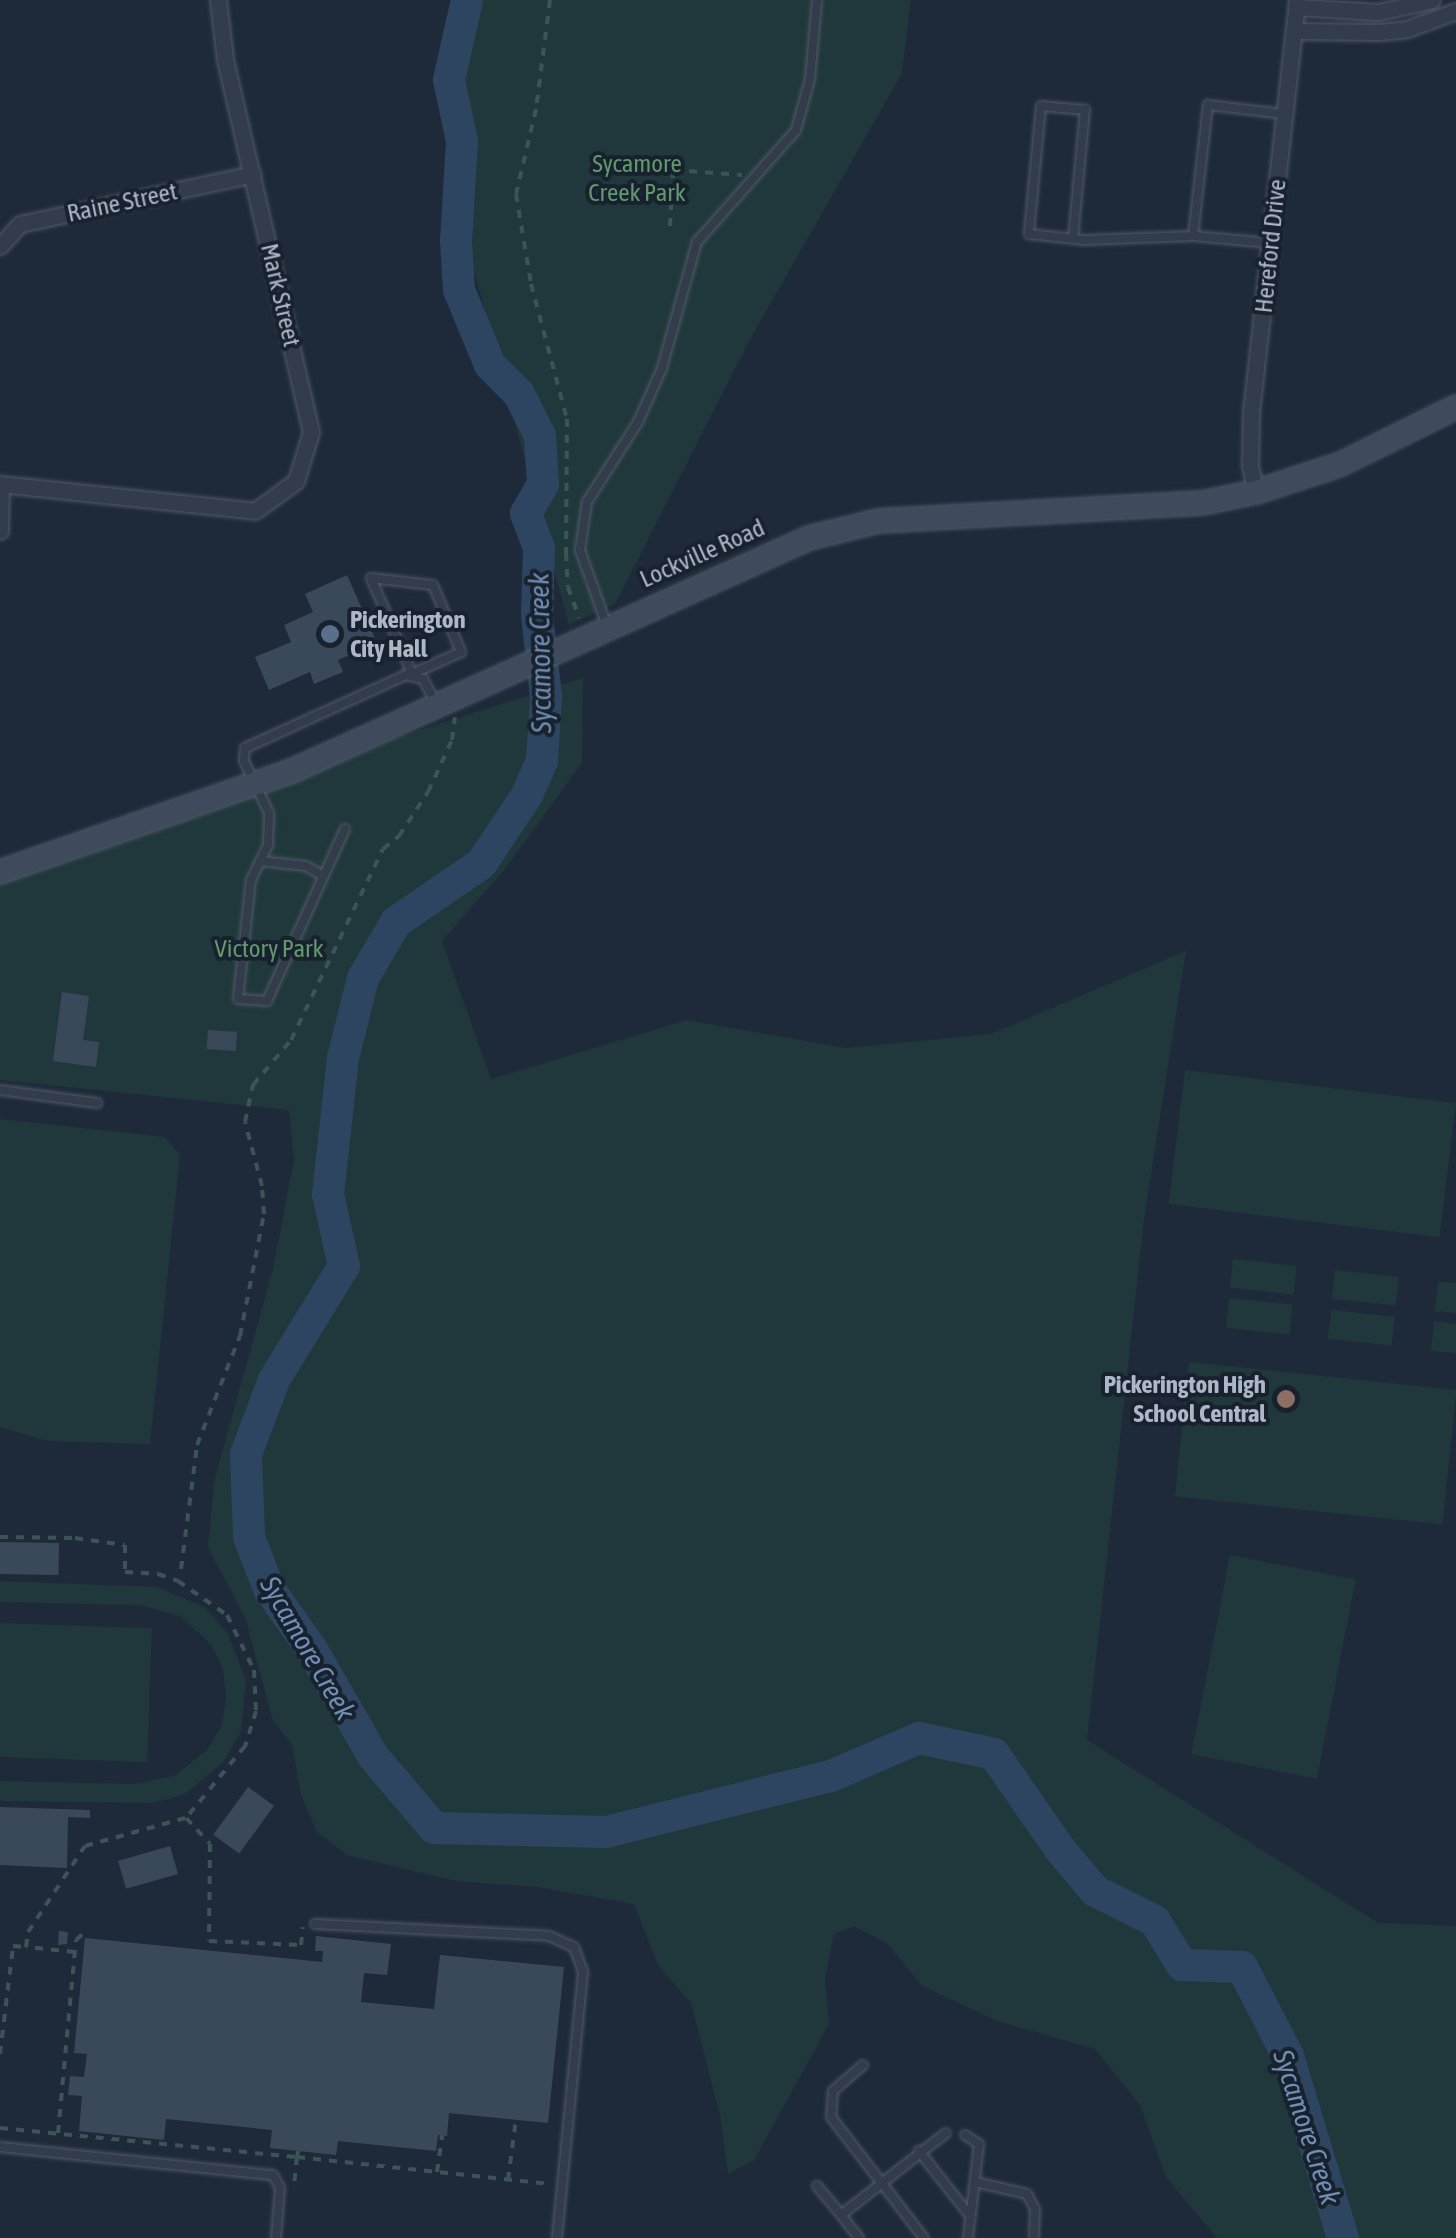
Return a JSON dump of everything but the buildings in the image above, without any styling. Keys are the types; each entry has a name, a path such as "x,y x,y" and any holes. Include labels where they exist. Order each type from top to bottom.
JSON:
{"main road":[{"name":"Lockville Road","path":"0,872 253,784 447,701 576,632 607,626 783,547 861,524 1158,508 1256,492 1341,464 1456,407"}],"street":[{"name":"Mark Street","path":"1,484 255,510 296,481 311,432 224,59 218,0"},
{"path":"1296,3 1378,12 1432,0"},
{"name":"Hereford Drive","path":"1256,492 1251,412 1296,3"},
{"path":"1294,30 1407,29 1456,11"},
{"name":"Raine Street","path":"0,246 20,224 253,174"},
{"path":"0,531 1,484"}],"lane":[{"path":"607,626 580,550 588,502 638,422 662,368 697,242 796,130 810,79 817,0"},
{"path":"1193,236 1208,105 1284,114"},
{"path":"1072,238 1085,110 1042,106 1029,234 1072,238 1193,236 1270,243"},
{"path":"344,829 268,1001 238,999 251,880 268,846 269,813 243,755 250,744 412,674 460,652 433,585 371,578 412,674 447,701"},
{"path":"260,861 306,866 323,876"},
{"path":"0,1090 97,1103"},
{"path":"315,1924 548,1936 574,1947 583,1972 557,2238"},
{"path":"862,2066 834,2091 831,2117 924,2238"},
{"path":"841,2215 946,2133"},
{"path":"965,2135 979,2144 968,2238"},
{"path":"0,2147 273,2174 280,2188 276,2238"},
{"path":"920,2151 971,2217"},
{"path":"975,2182 1027,2194 1035,2209 1034,2238"},
{"path":"817,2186 859,2238"}],"path":[{"path":"550,0 536,109 516,194 531,284 567,419 566,553 576,632"},
{"path":"661,169 736,173 754,179"},
{"path":"670,226 673,170"},
{"path":"181,1569 196,1444 240,1336 264,1214 262,1186 245,1122 253,1084 290,1040 383,849 399,836 428,792 452,740 447,701"},
{"path":"0,1537 75,1538 124,1545 126,1572 158,1574 178,1581 227,1616 254,1670 256,1711 245,1746 186,1818 85,1846 28,1932 26,1946"},
{"path":"186,1818 210,1844 209,1941 301,1945 304,1924 315,1924"},
{"path":"58,2133 76,1940 85,1932"},
{"path":"0,2054 12,1946 75,1952"},
{"path":"508,2180 516,2120"},
{"path":"437,2172 442,2135"},
{"path":"298,2151 297,2158 550,2184"}],"green space":[{"name":"Sycamore Creek Park","path":"467,0 911,0 902,73 750,339 615,604 569,625 463,229 446,68"},
{"name":"Victory Park","path":"583,678 582,763 504,870 442,941 491,1079 687,1020 845,1048 991,1034 1186,951 1144,1219 1087,1740 1378,1923 1456,1926 1456,2238 1217,2238 1166,2177 1140,2105 1095,2049 1000,2022 922,1986 888,1944 854,1926 834,1934 825,1978 829,2024 754,2160 728,2174 720,2115 691,2003 658,1965 634,1904 538,1887 455,1881 347,1855 317,1832 301,1795 292,1745 272,1718 246,1620 208,1547 214,1482 273,1269 294,1160 289,1110 0,1080 0,872 294,770"},
{"path":"1185,1070 1456,1103 1440,1237 1169,1204"},
{"path":"0,1119 165,1137 180,1155 150,1444 47,1441 0,1427"},
{"path":"1233,1259 1297,1266 1294,1295 1230,1288"},
{"path":"1335,1270 1399,1277 1396,1306 1332,1299"},
{"path":"1438,1282 1456,1283 1456,1313 1435,1311"},
{"path":"1229,1298 1293,1305 1290,1335 1226,1328"},
{"path":"1331,1310 1395,1317 1392,1346 1328,1339"},
{"path":"1434,1321 1456,1324 1456,1353 1431,1351"},
{"path":"1189,1362 1456,1390 1442,1524 1175,1496"},
{"path":"1230,1555 1356,1579 1317,1779 1191,1754"},
{"path":"0,1581 157,1587 204,1607 227,1632 246,1680 241,1731 224,1761 185,1794 152,1803 0,1801 0,1781 135,1784 176,1775 208,1749 222,1724 226,1697 223,1669 211,1644 180,1616 139,1605 0,1602"},
{"path":"0,1623 152,1628 147,1762 0,1757"}],"waterway":[{"name":"Sycamore Creek","path":"467,0 449,80 462,141 456,241 459,290 490,365 519,394 540,436 543,484 526,514 539,548 537,615 546,697 542,761 527,795 481,864 396,922 363,978 343,1058 328,1194 344,1266 274,1380 246,1454 249,1537 269,1589 311,1648 373,1756 434,1828 606,1832 831,1776 919,1738 994,1754 1059,1848 1095,1891 1155,1921 1182,1965 1242,1967 1288,2056 1343,2238"}],"place":[{"name":"Pickerington City Hall","path":"330,634"},
{"name":"Pickerington High School Central","path":"1286,1399"}]}
